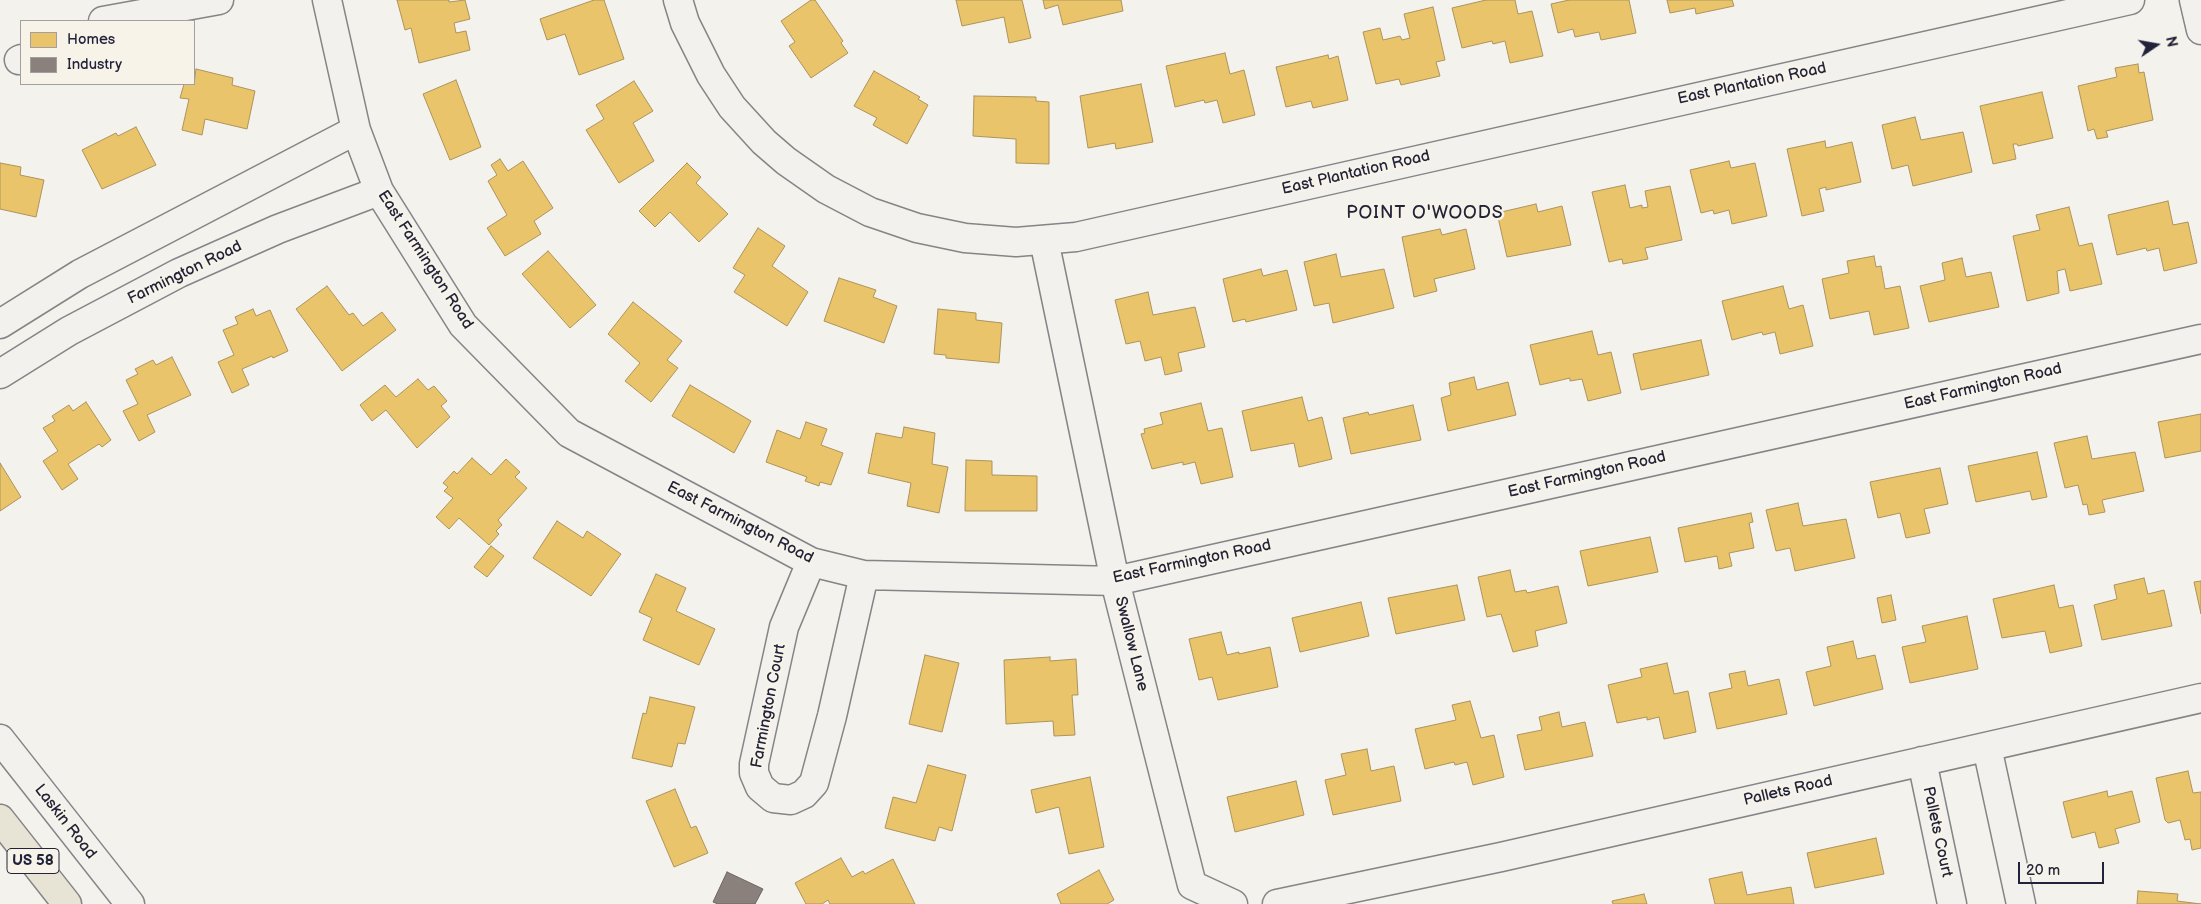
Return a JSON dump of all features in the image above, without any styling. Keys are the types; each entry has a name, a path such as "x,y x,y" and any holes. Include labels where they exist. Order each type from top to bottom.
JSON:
{"main road":[{"name":"US 58","path":"0,819 67,904"}],"street":[{"path":"109,20 219,0"},
{"name":"East Farmington Road","path":"327,0 356,130 378,191 463,325 569,433 811,562 864,575 1115,581 2201,339"},
{"name":"East Plantation Road","path":"678,0 685,22 711,75 732,107 764,142 786,161 826,190 870,212 917,228 966,238 1016,242 1076,237 2130,0"},
{"path":"2194,0 2201,30"},
{"path":"0,324 80,274 356,130"},
{"name":"Farmington Road","path":"0,374 69,331 179,273 278,229 378,191"},
{"name":"Swallow Lane","path":"1044,240 1115,581 1192,884 1233,904"},
{"name":"Farmington Court","path":"811,562 784,627 754,764 754,773 760,787 773,798 791,800 804,794 814,783 832,716 864,575"},
{"name":"Pallets Road","path":"1277,904 1511,855 2201,698"},
{"name":"Laskin Road","path":"0,739 130,904"},
{"path":"1987,747 2020,904"},
{"name":"Pallets Court","path":"1922,760 1952,904"}],"building: Homes":[{"path":"397,0 449,0 449,2 465,0 470,19 454,23 456,33 466,31 470,50 419,63 411,28 405,30"},
{"path":"594,0 604,0 624,59 579,75 565,34 547,40 540,19"},
{"path":"811,0 815,0 843,41 841,43 848,53 811,78 789,46 795,42 781,21"},
{"path":"956,0 1022,0 1031,38 1009,43 1004,17 962,26"},
{"path":"1043,0 1121,0 1123,11 1063,25 1058,5 1045,9"},
{"path":"1486,0 1515,0 1518,14 1532,11 1543,56 1510,63 1505,41 1493,44 1492,41 1462,48 1452,8"},
{"path":"1569,0 1629,0 1636,33 1601,40 1599,32 1575,37 1573,29 1558,33 1551,4"},
{"path":"1667,0 1732,0 1734,6 1696,14 1695,8 1670,13"},
{"path":"1433,7 1445,60 1436,62 1440,76 1401,85 1399,79 1376,84 1363,32 1380,28 1383,40 1400,36 1402,40 1410,38 1404,14"},
{"path":"1225,53 1230,74 1244,70 1255,115 1223,123 1217,100 1205,103 1204,100 1175,107 1166,66"},
{"path":"1328,55 1329,59 1338,56 1348,100 1313,108 1311,101 1286,107 1276,67"},
{"path":"2138,64 2139,73 2144,72 2153,120 2106,131 2108,137 2097,139 2094,129 2088,131 2078,86 2117,77 2115,68"},
{"path":"196,69 233,78 232,85 255,91 247,129 205,119 202,135 182,130 189,99 180,98 184,85 195,85"},
{"path":"874,71 920,97 918,99 928,105 907,144 873,125 877,118 854,106"},
{"path":"456,80 481,147 450,160 423,94"},
{"path":"634,81 653,111 633,123 654,161 619,183 586,130 604,119 596,105"},
{"path":"1141,84 1153,142 1116,149 1115,143 1088,148 1080,96"},
{"path":"2042,92 2053,138 2018,146 2013,144 2016,159 1993,164 1980,106"},
{"path":"974,96 1036,97 1036,101 1049,102 1049,164 1016,163 1016,139 973,136"},
{"path":"1915,117 1921,140 1963,132 1972,172 1913,186 1908,165 1892,169 1882,125"},
{"path":"136,127 156,165 102,189 82,150 116,133 118,136"},
{"path":"1825,141 1826,148 1852,142 1861,182 1826,190 1826,187 1819,189 1824,211 1802,216 1787,149"},
{"path":"500,159 508,171 523,161 553,208 534,221 541,234 505,256 487,228 507,215 488,181 497,175 491,165"},
{"path":"1729,161 1731,168 1755,163 1767,216 1732,224 1729,210 1714,214 1713,210 1701,213 1690,170"},
{"path":"0,163 21,167 20,175 44,180 36,217 0,209"},
{"path":"687,163 701,177 696,183 728,214 699,242 670,212 655,227 639,211"},
{"path":"1625,185 1630,208 1642,205 1642,208 1648,207 1645,191 1670,186 1682,240 1645,248 1648,259 1623,264 1622,259 1609,262 1592,192"},
{"path":"2168,201 2173,225 2188,222 2197,263 2164,271 2159,248 2147,251 2146,248 2117,255 2108,215"},
{"path":"1536,204 1538,212 1562,206 1571,245 1507,257 1497,213"},
{"path":"2069,207 2079,246 2092,243 2102,284 2070,291 2065,269 2057,271 2059,293 2027,301 2013,236 2040,230 2036,215"},
{"path":"758,228 785,246 772,266 808,292 787,326 734,292 745,275 733,268"},
{"path":"1440,229 1442,235 1466,229 1475,269 1434,279 1437,291 1414,297 1402,237"},
{"path":"548,251 596,305 570,328 522,274"},
{"path":"1336,254 1341,277 1384,269 1394,308 1333,323 1329,303 1314,306 1304,262"},
{"path":"1874,256 1876,267 1881,266 1885,289 1900,286 1909,328 1874,335 1869,311 1830,319 1822,279 1849,273 1847,261"},
{"path":"1962,258 1966,277 1991,272 1999,307 1929,322 1920,286 1945,280 1942,263"},
{"path":"1261,269 1263,276 1287,270 1297,310 1246,322 1245,319 1233,322 1223,279"},
{"path":"839,278 876,290 873,297 897,306 884,343 824,321"},
{"path":"327,286 349,315 353,313 363,326 382,312 396,330 342,371 296,309"},
{"path":"1783,286 1789,309 1803,305 1813,346 1780,354 1775,332 1763,335 1762,332 1732,340 1722,301"},
{"path":"1148,292 1153,315 1195,307 1205,347 1178,353 1182,371 1165,375 1161,357 1145,361 1140,341 1126,344 1115,300"},
{"path":"633,302 682,341 667,360 678,368 651,402 625,381 640,363 608,334"},
{"path":"253,309 256,316 270,310 288,351 242,369 249,385 232,393 218,362 234,355 223,330 238,324 235,317"},
{"path":"938,309 976,313 976,320 1002,323 999,363 946,358 946,355 934,354"},
{"path":"1592,331 1598,355 1611,352 1621,393 1588,401 1582,379 1570,381 1570,378 1540,385 1530,345"},
{"path":"1701,340 1709,375 1641,390 1633,354"},
{"path":"172,357 191,395 147,415 155,432 139,441 123,411 138,404 126,380 138,374 135,369 153,360 156,365"},
{"path":"1474,377 1477,390 1508,382 1516,415 1448,431 1441,398 1451,395 1449,383"},
{"path":"418,379 428,390 434,386 447,401 441,406 450,417 417,448 386,410 372,421 360,405 385,385 396,397"},
{"path":"690,385 751,421 734,453 672,416"},
{"path":"1302,397 1308,421 1322,417 1332,459 1299,467 1294,443 1251,451 1242,411"},
{"path":"86,402 111,440 102,447 99,444 68,464 78,479 62,490 43,461 58,451 43,428 55,421 52,416 69,405 73,411"},
{"path":"1201,403 1208,431 1222,428 1233,477 1201,484 1195,462 1183,465 1183,462 1152,469 1141,434 1145,433 1144,429 1163,424 1160,413"},
{"path":"1413,405 1421,440 1351,454 1343,418 1368,412 1369,415"},
{"path":"2201,414 2201,451 2165,458 2158,422"},
{"path":"806,422 827,429 821,445 843,453 831,485 820,482 819,486 805,481 807,477 766,462 777,430 800,439"},
{"path":"904,427 935,433 932,464 948,467 939,513 907,506 911,483 868,473 876,433 902,438"},
{"path":"2087,436 2092,459 2135,452 2144,491 2102,500 2105,512 2089,515 2087,504 2083,505 2078,485 2065,488 2054,443"},
{"path":"2037,452 2047,497 2032,500 2030,491 1976,502 1968,466"},
{"path":"472,458 491,475 506,459 520,472 515,477 527,488 498,520 502,525 496,531 499,534 489,545 459,518 449,529 436,517 453,498 444,491 448,487 443,483 454,471 457,474"},
{"path":"966,460 992,461 992,475 1037,476 1037,511 965,511"},
{"path":"0,463 21,497 0,511"},
{"path":"1940,468 1948,504 1924,509 1930,533 1906,538 1900,513 1878,518 1870,482"},
{"path":"1798,503 1803,526 1846,519 1855,558 1795,571 1790,548 1776,551 1766,510"},
{"path":"1751,513 1753,522 1749,523 1754,548 1729,553 1732,566 1719,569 1717,556 1685,562 1678,528"},
{"path":"557,521 583,538 587,531 621,554 591,596 533,558"},
{"path":"1650,537 1658,572 1588,586 1580,551"},
{"path":"491,546 504,556 487,577 474,567"},
{"path":"1510,570 1515,592 1526,590 1527,593 1558,586 1567,623 1535,631 1538,646 1513,652 1501,614 1487,617 1478,577"},
{"path":"656,574 686,588 676,611 715,629 699,665 643,640 652,618 639,612"},
{"path":"2144,578 2148,594 2164,590 2172,626 2102,640 2094,605 2117,599 2114,585"},
{"path":"2201,581 2201,614 2194,582"},
{"path":"1457,585 1465,620 1396,634 1388,598"},
{"path":"2054,585 2059,608 2073,605 2082,646 2050,653 2045,631 2002,638 1993,599"},
{"path":"1891,595 1896,620 1882,623 1877,598"},
{"path":"1361,602 1369,636 1300,652 1292,618"},
{"path":"1967,616 1978,669 1910,683 1902,647 1926,642 1922,626"},
{"path":"1221,632 1227,655 1270,647 1278,687 1218,700 1212,677 1199,680 1189,639"},
{"path":"1853,641 1857,659 1875,655 1883,689 1814,706 1806,672 1831,666 1827,647"},
{"path":"925,655 959,663 942,732 909,724"},
{"path":"1050,657 1050,661 1076,659 1078,695 1072,695 1075,735 1054,736 1053,721 1006,724 1004,660"},
{"path":"1667,663 1674,694 1688,691 1696,732 1664,739 1659,717 1647,720 1647,717 1617,723 1608,685 1642,677 1640,669"},
{"path":"1745,671 1748,686 1779,679 1787,714 1717,729 1709,693 1732,688 1729,674"},
{"path":"650,697 695,707 685,744 678,743 672,767 632,758 643,713 646,714"},
{"path":"1470,701 1481,738 1494,735 1504,777 1473,785 1467,762 1455,765 1454,762 1425,769 1415,729 1456,720 1452,705"},
{"path":"1559,712 1562,727 1585,722 1593,756 1525,770 1517,735 1542,730 1539,717"},
{"path":"1367,749 1371,771 1394,766 1401,801 1333,815 1325,780 1346,775 1341,754"},
{"path":"928,765 966,775 952,831 939,827 935,841 885,828 893,797 916,803"},
{"path":"2188,771 2193,793 2201,792 2201,848 2192,850 2190,839 2185,840 2180,820 2168,823 2165,820 2156,778"},
{"path":"1090,777 1104,847 1069,854 1059,807 1036,813 1031,790"},
{"path":"1296,781 1304,815 1235,832 1227,797"},
{"path":"675,789 691,828 696,826 708,853 674,867 646,801"},
{"path":"2107,791 2108,797 2132,791 2140,822 2115,829 2119,843 2099,848 2095,832 2072,838 2063,802"},
{"path":"1876,838 1884,874 1815,888 1807,853"},
{"path":"841,858 852,877 863,871 865,874 893,859 915,904 830,904 828,900 822,904 806,904 795,883"},
{"path":"1099,870 1114,900 1107,904 1061,904 1057,894"},
{"path":"1742,872 1747,895 1791,887 1794,904 1715,904 1709,879"},
{"path":"2138,891 2178,894 2177,901 2201,904 2137,904"},
{"path":"1644,894 1647,904 1613,904 1612,901"}],"building: Industry":[{"path":"727,872 763,889 755,904 718,904 713,902"}],"district":[{"name":"POINT O'WOODS","path":"1425,213"}]}
